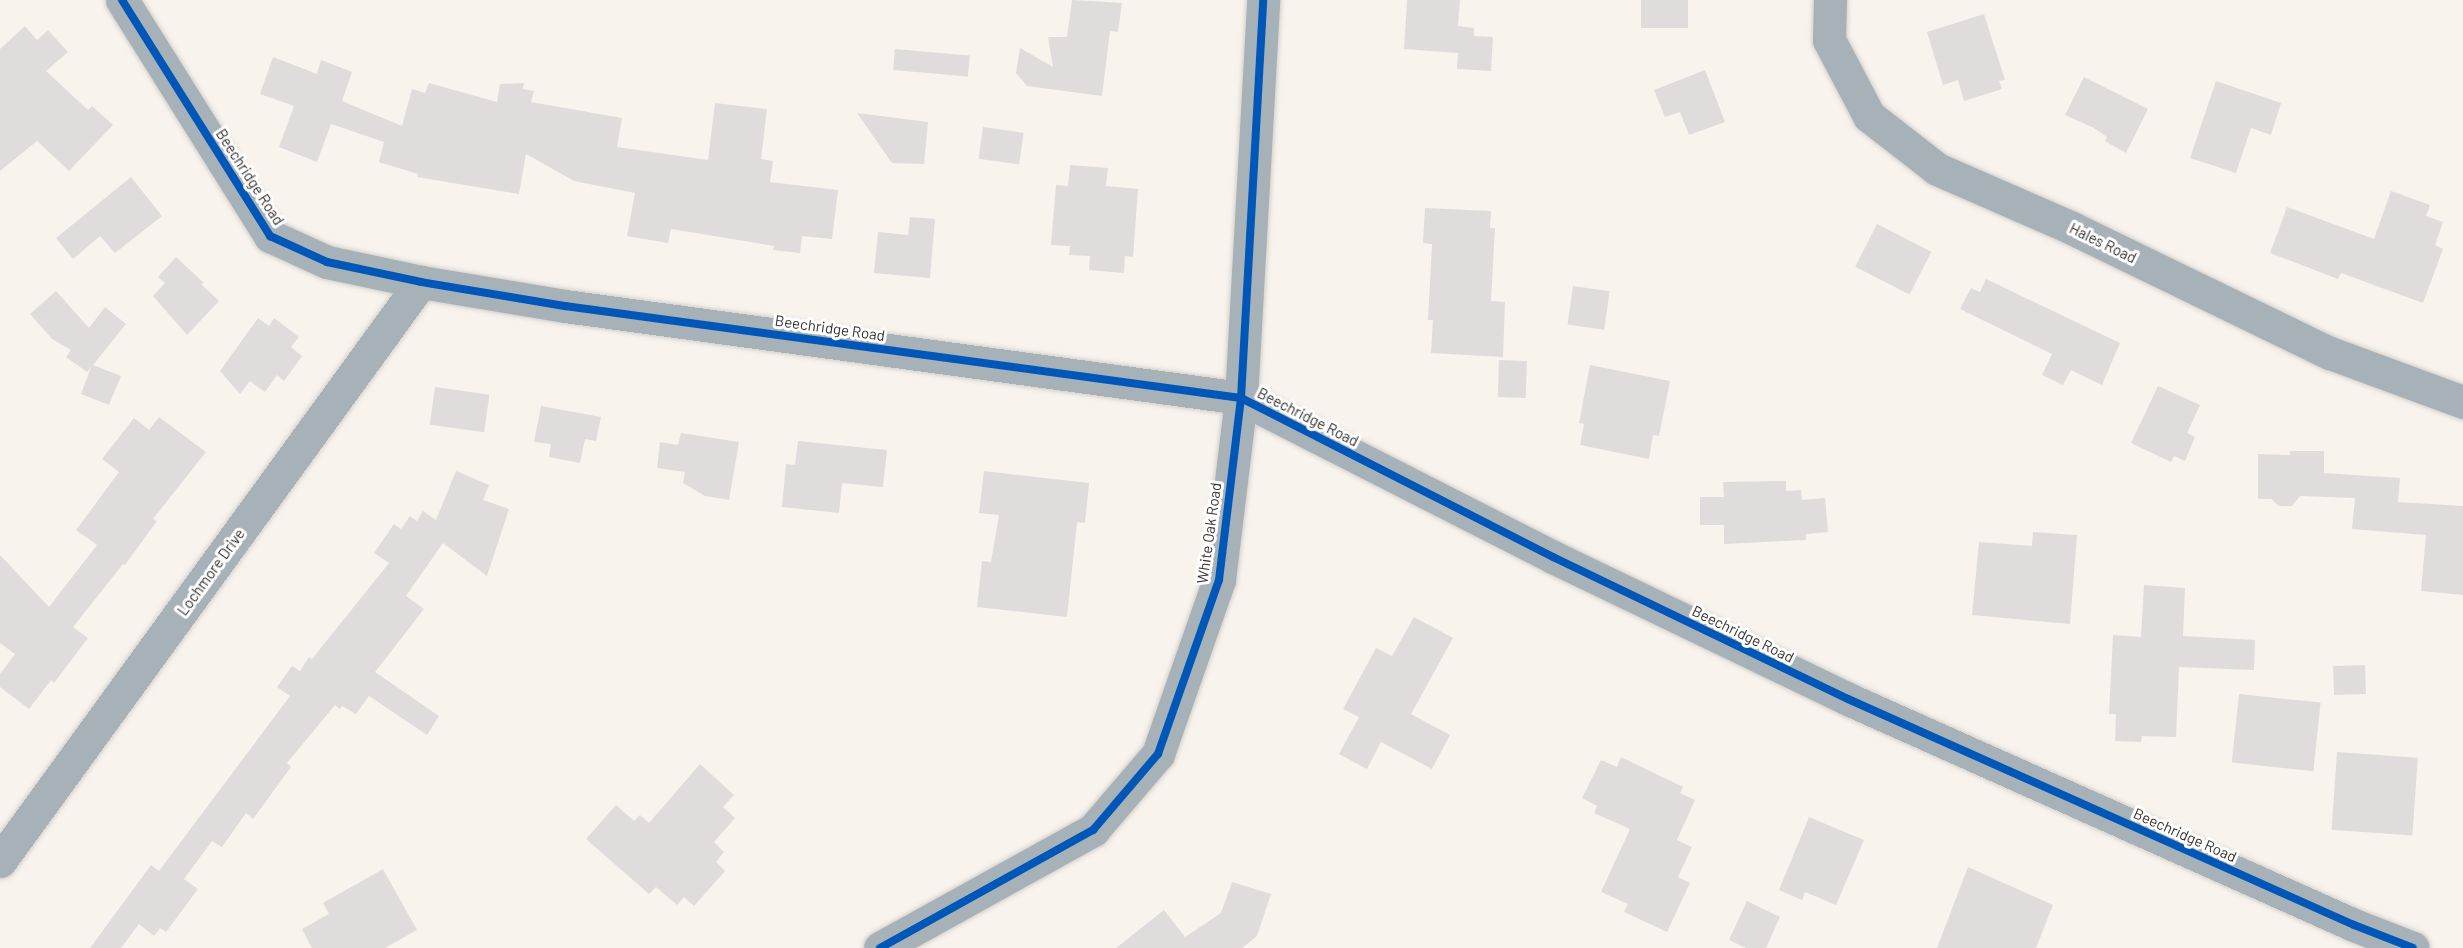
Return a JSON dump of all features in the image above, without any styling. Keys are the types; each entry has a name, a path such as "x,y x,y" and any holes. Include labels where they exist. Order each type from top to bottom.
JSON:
{"street":[{"name":"Beechridge Road","path":"122,0 270,236 327,262 421,282 566,306 1241,398 1553,557 1848,699 2354,925 2414,948"},
{"name":"White Oak Road","path":"880,948 1093,830 1158,754 1219,580 1241,398 1259,39 1263,0"},
{"name":"Hales Road","path":"1830,0 1829,40 1869,116 1937,169 2072,228 2330,353 2463,402"},
{"name":"Lochmore Drive","path":"5,839 421,282"}],"building":[{"path":"1072,0 1122,3 1118,32 1110,31 1102,96 1027,86 1016,73 1020,48 1053,67 1048,37 1067,37"},
{"path":"1407,0 1460,0 1458,26 1474,28 1474,36 1493,37 1491,71 1457,69 1458,53 1404,49"},
{"path":"1641,0 1688,0 1688,28 1641,28"},
{"path":"1984,14 2005,80 1999,81 2002,89 1964,101 1958,80 1943,85 1927,32"},
{"path":"25,26 37,40 48,30 68,52 46,71 88,110 92,106 113,125 69,171 37,141 0,171 0,49"},
{"path":"895,49 970,56 968,76 893,70"},
{"path":"273,57 317,74 321,60 352,72 342,101 402,126 412,89 425,93 429,83 497,102 500,84 524,83 523,89 534,91 531,102 622,118 617,147 708,160 715,103 767,109 761,159 773,161 770,182 838,190 832,239 802,236 800,253 773,250 774,246 671,229 668,243 627,236 635,193 574,181 526,154 519,194 417,177 418,174 379,162 384,142 331,124 317,162 279,147 294,106 260,94"},
{"path":"1705,70 1725,122 1689,135 1680,112 1665,117 1654,90"},
{"path":"2084,77 2148,109 2126,153 2105,141 2107,137 2094,128 2065,115"},
{"path":"2216,81 2281,103 2271,135 2251,128 2236,173 2190,158"},
{"path":"857,113 928,122 924,164 892,163"},
{"path":"983,127 1024,133 1019,164 979,159"},
{"path":"1070,165 1108,168 1106,186 1138,189 1133,257 1125,256 1124,273 1089,270 1090,256 1069,255 1070,246 1051,245 1056,185 1068,186"},
{"path":"131,177 162,216 115,253 100,236 73,259 56,238"},
{"path":"2391,191 2430,205 2426,216 2443,222 2435,245 2443,249 2423,303 2341,273 2338,279 2270,253 2287,207 2374,239"},
{"path":"1425,208 1491,211 1490,228 1495,228 1491,301 1505,302 1503,357 1431,353 1433,320 1428,320 1432,244 1423,243"},
{"path":"910,217 935,219 930,278 874,273 878,232 908,235"},
{"path":"1877,224 1931,252 1910,294 1855,267"},
{"path":"176,257 204,283 201,284 219,301 187,335 153,296 165,283 158,277"},
{"path":"1986,279 2120,343 2102,385 2071,370 2063,385 2042,375 2052,354 1960,309 1971,288 1980,292"},
{"path":"1573,286 1610,291 1604,330 1568,325"},
{"path":"56,291 89,328 105,307 126,324 93,365 121,376 109,405 81,394 91,367 87,372 66,357 71,350 52,339 30,314"},
{"path":"258,318 269,326 274,318 299,337 291,347 302,356 284,381 277,375 265,392 250,381 240,394 220,371"},
{"path":"1499,360 1527,361 1526,398 1498,397"},
{"path":"1590,365 1670,381 1659,436 1653,435 1649,459 1580,445 1584,424 1579,423"},
{"path":"2158,386 2200,405 2187,433 2195,437 2185,461 2174,456 2171,462 2131,443"},
{"path":"435,387 489,395 484,432 430,425"},
{"path":"541,406 601,417 596,441 585,439 580,463 549,457 551,444 534,442"},
{"path":"159,417 206,452 153,519 157,521 125,565 123,564 73,627 88,638 54,683 51,680 29,709 0,687 0,674 15,654 0,643 0,555 49,607 97,545 76,530 119,472 102,459 134,418 149,430"},
{"path":"681,433 739,442 729,500 705,496 683,483 685,472 657,468 660,442 678,445"},
{"path":"798,441 887,450 883,487 842,483 839,513 782,507 786,464 795,465"},
{"path":"2290,451 2324,451 2324,473 2400,478 2398,502 2463,506 2463,595 2421,591 2426,535 2352,529 2355,498 2300,496 2292,506 2279,506 2271,499 2258,499 2258,454 2290,455"},
{"path":"456,471 489,485 483,500 509,509 487,576 443,543 406,596 424,609 375,672 439,716 427,735 369,696 356,714 342,706 340,709 335,705 287,763 291,767 253,819 246,813 222,847 212,841 184,879 198,889 166,932 160,928 154,936 139,924 121,948 90,948 151,865 159,871 290,696 277,687 292,666 300,671 309,657 312,659 389,563 374,553 394,524 401,529 410,516 417,521 423,511 436,520"},
{"path":"984,471 1089,483 1085,523 1077,522 1067,617 977,607 982,561 991,562 999,515 979,513"},
{"path":"1786,481 1786,491 1801,490 1802,500 1825,498 1828,532 1806,534 1806,540 1724,544 1724,525 1700,525 1700,497 1724,497 1723,482"},
{"path":"2033,532 2077,535 2070,624 1972,615 1979,542 2032,546"},
{"path":"2144,585 2185,588 2183,636 2255,640 2254,670 2179,667 2176,737 2142,736 2141,742 2115,741 2116,714 2109,714 2113,635 2141,637"},
{"path":"1414,617 1453,638 1411,714 1450,735 1432,769 1381,742 1367,769 1339,754 1359,717 1343,709 1376,648 1392,656"},
{"path":"2365,665 2366,694 2334,695 2333,666"},
{"path":"2239,694 2321,703 2313,771 2232,763"},
{"path":"2337,752 2418,758 2412,835 2332,830"},
{"path":"1621,757 1683,787 1680,793 1695,800 1677,840 1692,847 1678,877 1690,883 1667,932 1624,912 1628,904 1601,892 1630,829 1594,813 1597,806 1582,798 1601,760 1617,767"},
{"path":"700,764 734,795 723,807 735,818 714,842 724,852 716,862 725,871 694,906 684,897 677,905 656,887 649,894 586,839 616,805 634,821 640,815 649,823"},
{"path":"1809,817 1864,840 1836,905 1805,892 1802,900 1779,890"},
{"path":"1968,867 2053,905 2036,948 1937,948"},
{"path":"383,869 417,930 385,948 312,948 302,929 329,914 323,903"},
{"path":"1232,882 1271,894 1257,936 1242,948 1116,948 1164,910 1185,937 1221,913"},
{"path":"1747,901 1780,917 1766,948 1746,948 1729,940"}],"cycle path":[{"path":"122,0 270,236 327,262 421,282 565,306 1241,398 1553,557 1848,699 2354,925 2413,948"},
{"path":"880,948 1093,830 1158,754 1219,580 1241,398 1263,0"}]}
